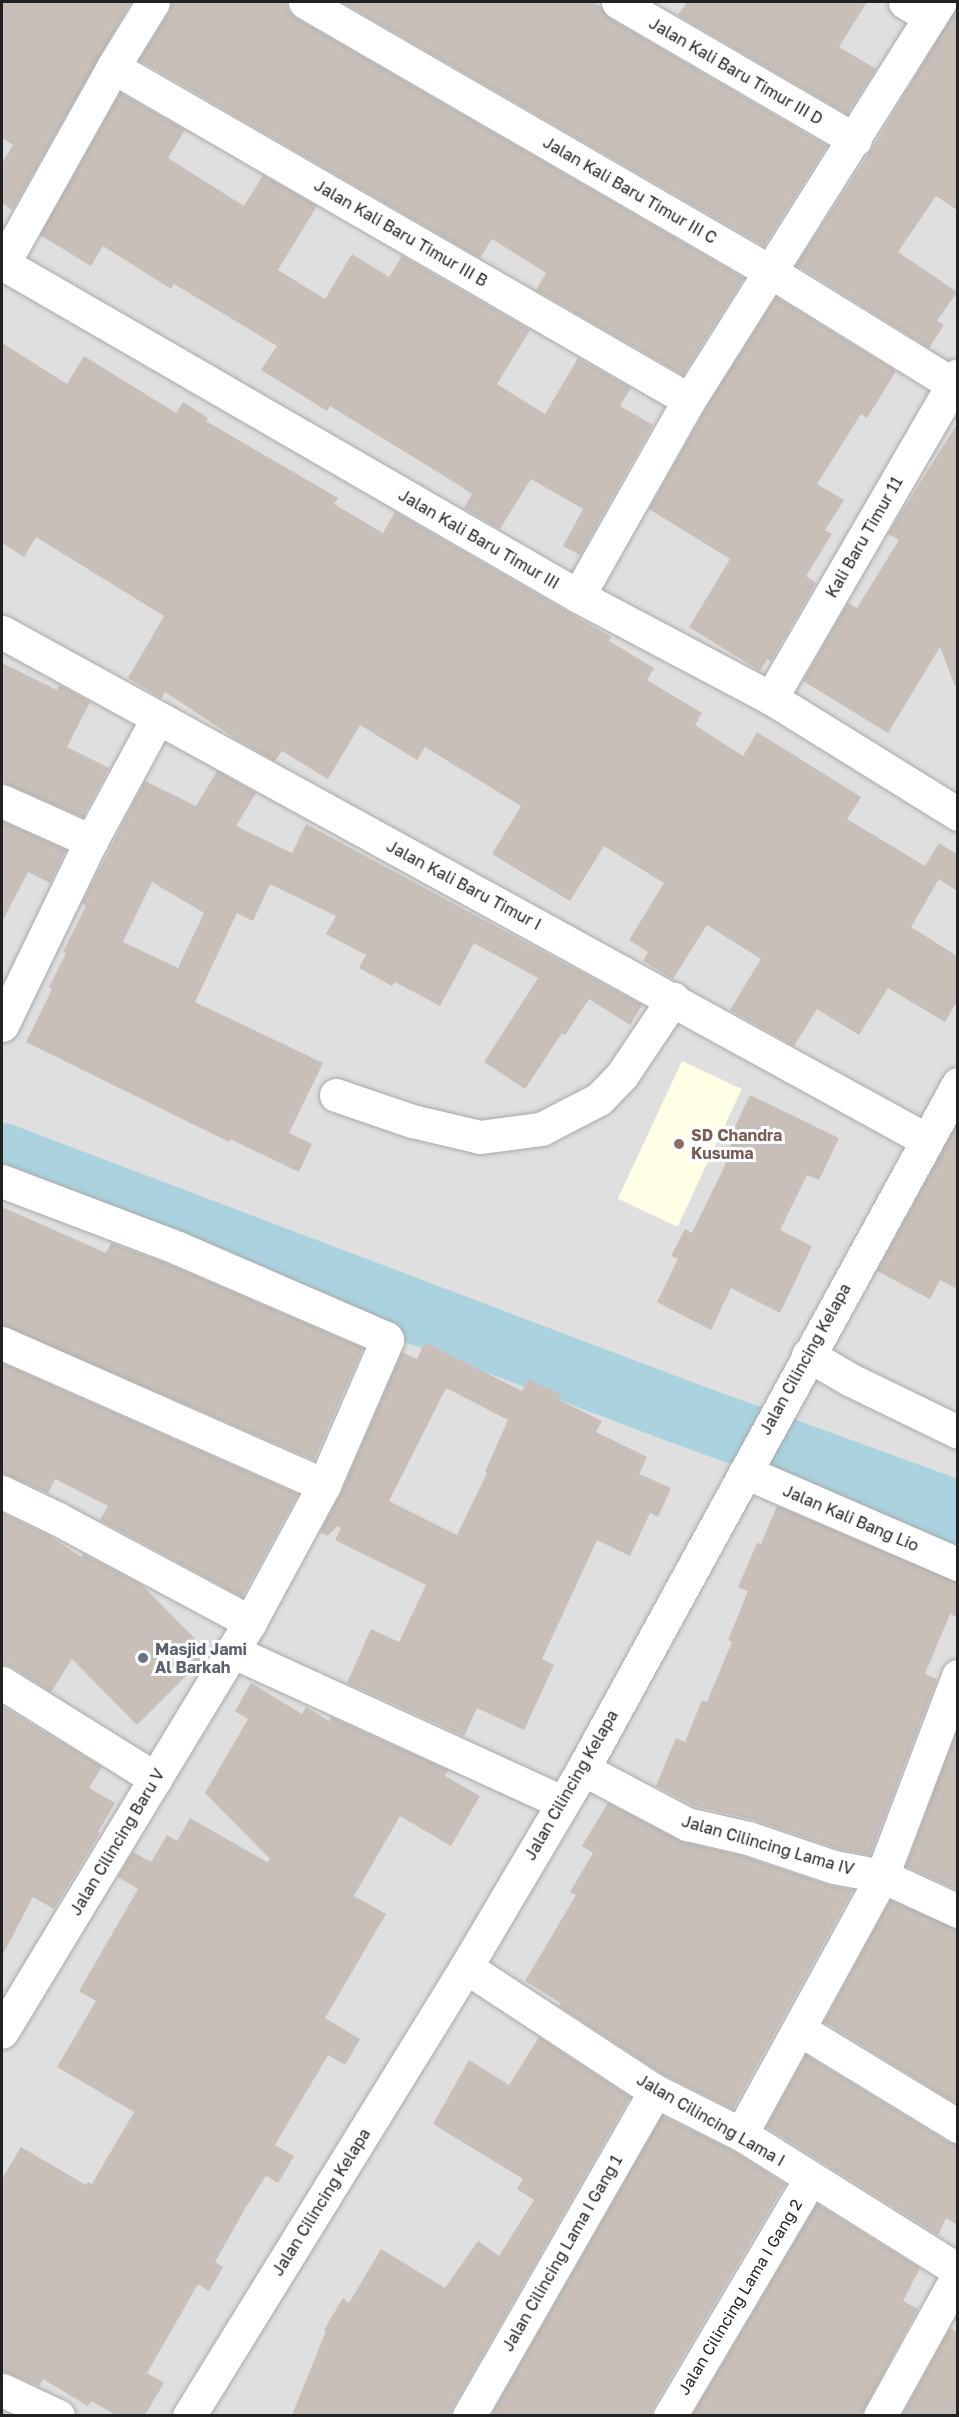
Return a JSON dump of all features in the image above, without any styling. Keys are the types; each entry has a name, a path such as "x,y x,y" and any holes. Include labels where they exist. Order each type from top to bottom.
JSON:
{"street":[{"path":"2,263 113,67 153,2"},
{"name":"Jalan Kali Baru Timur III C","path":"305,2 955,380"},
{"name":"Jalan Kali Baru Timur III D","path":"618,2 855,140"},
{"path":"578,596 689,400 855,140 925,7"},
{"name":"Jalan Kali Baru Timur III B","path":"113,67 689,400"},
{"name":"Jalan Kali Baru Timur III","path":"2,263 578,596 771,698 957,814"},
{"name":"Kali Baru Timur 11","path":"771,698 955,380"},
{"name":"Jalan Kali Baru Timur I","path":"2,632 925,1139"},
{"path":"2,1025 91,841 157,719"},
{"path":"2,801 91,841"},
{"path":"336,1095 412,1121 480,1137 541,1130 599,1099 622,1075 673,999"},
{"name":"Jalan Cilincing Kelapa","path":"189,2415 466,1967 583,1769 957,1084"},
{"name":"Jalan Cilincing Baru V","path":"2,1181 178,1248 387,1339 324,1485 250,1622 2,2032"},
{"path":"2,1343 324,1485"},
{"path":"803,1363 851,1380 957,1432"},
{"name":"Jalan Kali Bang Lio","path":"748,1464 957,1564"},
{"path":"2,1492 58,1519 250,1622"},
{"path":"232,1651 562,1802"},
{"path":"741,2134 882,1876 957,1676"},
{"path":"2,1683 156,1779"},
{"name":"Jalan Cilincing Lama IV","path":"583,1769 687,1824 748,1838 834,1867 882,1876 957,1911"},
{"name":"Jalan Cilincing Lama I","path":"466,1967 655,2091 741,2134 957,2270"},
{"path":"799,2029 957,2126"},
{"name":"Jalan Cilincing Lama I Gang 1","path":"469,2415 655,2091"},
{"name":"Jalan Cilincing Lama I Gang 2","path":"670,2415 810,2179"},
{"path":"880,2415 957,2275"},
{"path":"2,2390 58,2415"}],"shaded area":[{"path":"2,2 957,2 957,2415 2,2415"},
{"name":"SD Chandra Kusuma","path":"682,1061 742,1089 678,1227 618,1199"}],"building":[{"path":"2,2 131,2 12,210 2,203 2,163 13,145 2,138"},
{"path":"172,2 286,2 289,11 296,18 744,278 683,375 536,290 546,273 492,239 480,258 139,60 169,12"},
{"path":"342,2 592,2 600,6 609,18 827,146 764,246"},
{"path":"687,2 867,2 839,47 876,69 847,114 678,15"},
{"path":"957,7 957,210 936,196 898,252 957,292 937,321 944,325 929,348 796,265 871,150"},
{"path":"120,93 185,130 168,158 244,206 263,175 317,206 278,270 325,299 352,254 389,277 402,256 530,330 497,384 545,414 578,358 631,388 620,406 653,425 580,555 563,546 583,509 531,479 500,529 464,508 472,494 457,484 330,406 327,411 261,370 277,346 174,284 171,289 103,246 91,266 40,235"},
{"path":"776,297 896,371 867,418 861,414 817,484 844,500 825,530 832,534 806,576 816,583 771,661 767,659 760,671 689,627 730,559 649,509 712,398"},
{"path":"2,343 67,384 84,356 176,413 183,402 208,418 206,421 338,498 334,504 383,533 395,512 611,637 609,641 654,668 647,680 702,713 695,725 743,756 757,732 861,797 847,819 925,866 939,843 957,854 957,891 939,879 911,927 957,956 957,1001 945,1022 888,988 859,1035 817,1009 794,1046 730,1010 761,959 707,925 673,979 643,961 648,952 629,940 664,883 604,846 570,901 492,854 521,806 425,747 417,760 360,725 328,779 282,751 275,761 236,739 165,692 161,698 128,678 164,616 36,537 24,557 2,543"},
{"path":"957,424 957,685 955,686 940,647 888,733 803,681 848,603 857,608 899,540 888,534"},
{"path":"2,663 57,690 59,685 90,702 67,747 109,768 83,817 2,782"},
{"path":"217,771 256,793 236,826 292,853 306,824 642,1005 630,1025 589,999 565,1035 562,1033 525,1089 484,1062 538,978 474,943 440,1006 395,982 392,986 359,968 366,955 326,934 336,916 270,884 253,921 237,913 195,1002 323,1063 289,1133 312,1144 299,1172 230,1139 229,1142 26,1042 52,989 49,987 66,953 63,952 86,906 82,903 145,781 196,806","holes":["152,882 204,913 178,968 123,942"]},
{"path":"2,821 66,850 50,883 28,872 2,922"},
{"path":"750,1095 839,1138 819,1180 807,1175 780,1230 812,1246 780,1313 731,1288 711,1330 657,1302 678,1259 671,1256 685,1229 692,1233 726,1163 722,1161 734,1139 730,1137"},
{"path":"957,1124 957,1289 940,1280 930,1299 877,1271"},
{"path":"2,1207 106,1253 111,1243 171,1265 363,1348 314,1460 2,1325"},
{"path":"425,1342 522,1391 528,1379 562,1395 559,1400 602,1421 596,1432 647,1457 639,1474 671,1488 658,1517 650,1513 630,1556 597,1540 542,1659 554,1665 524,1730 477,1708 464,1736 347,1683 371,1629 399,1642 426,1585 335,1540 341,1528 338,1526 327,1536 320,1532 341,1493 402,1352 417,1359","holes":["446,1388 508,1420 485,1472 487,1473 457,1535 389,1501"]},
{"path":"2,1363 298,1494 242,1597 100,1520 108,1506 55,1479 48,1493 2,1473"},
{"path":"777,1506 957,1582 957,1617 950,1614 925,1674 937,1679 870,1855 839,1849 754,1820 694,1806 656,1786 676,1738 685,1742 702,1700 707,1702 732,1642 728,1640 748,1591 738,1587 757,1543 761,1544"},
{"path":"2,1513 48,1535 81,1557 83,1554 142,1585 209,1653 137,1725 72,1659 51,1692 12,1667 2,1664"},
{"path":"251,1683 302,1714 306,1707 329,1721 331,1717 448,1770 445,1776 480,1796 451,1846 400,1816 354,1896 386,1914 325,2018 360,2039 345,2065 328,2055 275,2145 294,2156 278,2183 266,2176 246,2207 215,2262 223,2267 209,2291 198,2284 147,2373 164,2383 145,2415 116,2415 91,2401 88,2406 43,2379 39,2386 2,2371 2,2179 21,2147 86,2185 88,2182 92,2184 134,2112 57,2067 96,2001 79,1991 138,1889 118,1877 133,1852 151,1862 167,1835 177,1841 190,1818 267,1862 270,1859 205,1793 248,1719 235,1711"},
{"path":"2,1706 102,1767 89,1788 115,1803 98,1832 100,1833 54,1909 33,1897 2,1956"},
{"path":"957,1730 957,1890 906,1866"},
{"path":"608,1803 683,1842 743,1856 828,1885 853,1890 733,2109 664,2075 559,2006 561,2003 525,1981 576,1895 570,1892 593,1853 582,1846"},
{"path":"890,1900 957,1929 957,2104 824,2022"},
{"path":"539,2037 630,2097 450,2415 292,2415 326,2331 324,2330 343,2298 349,2303 381,2249 445,2288 478,2241 499,2256 534,2200 517,2189 523,2179 433,2124 469,2060 509,2085"},
{"path":"806,2055 948,2142 957,2145 957,2225 946,2218 938,2235 766,2127"},
{"path":"662,2116 732,2150 785,2184 654,2406 651,2415 491,2415"},
{"path":"817,2204 920,2268 903,2301 918,2309 861,2415 692,2415"},
{"path":"950,2328 957,2332 957,2415 902,2415"}],"waterway":[{"path":"2,1155 678,1411 958,1513"}],"place":[{"name":"SD Chandra Kusuma","path":"679,1144"},
{"name":"Masjid Jami Al Barkah","path":"143,1658"}]}
